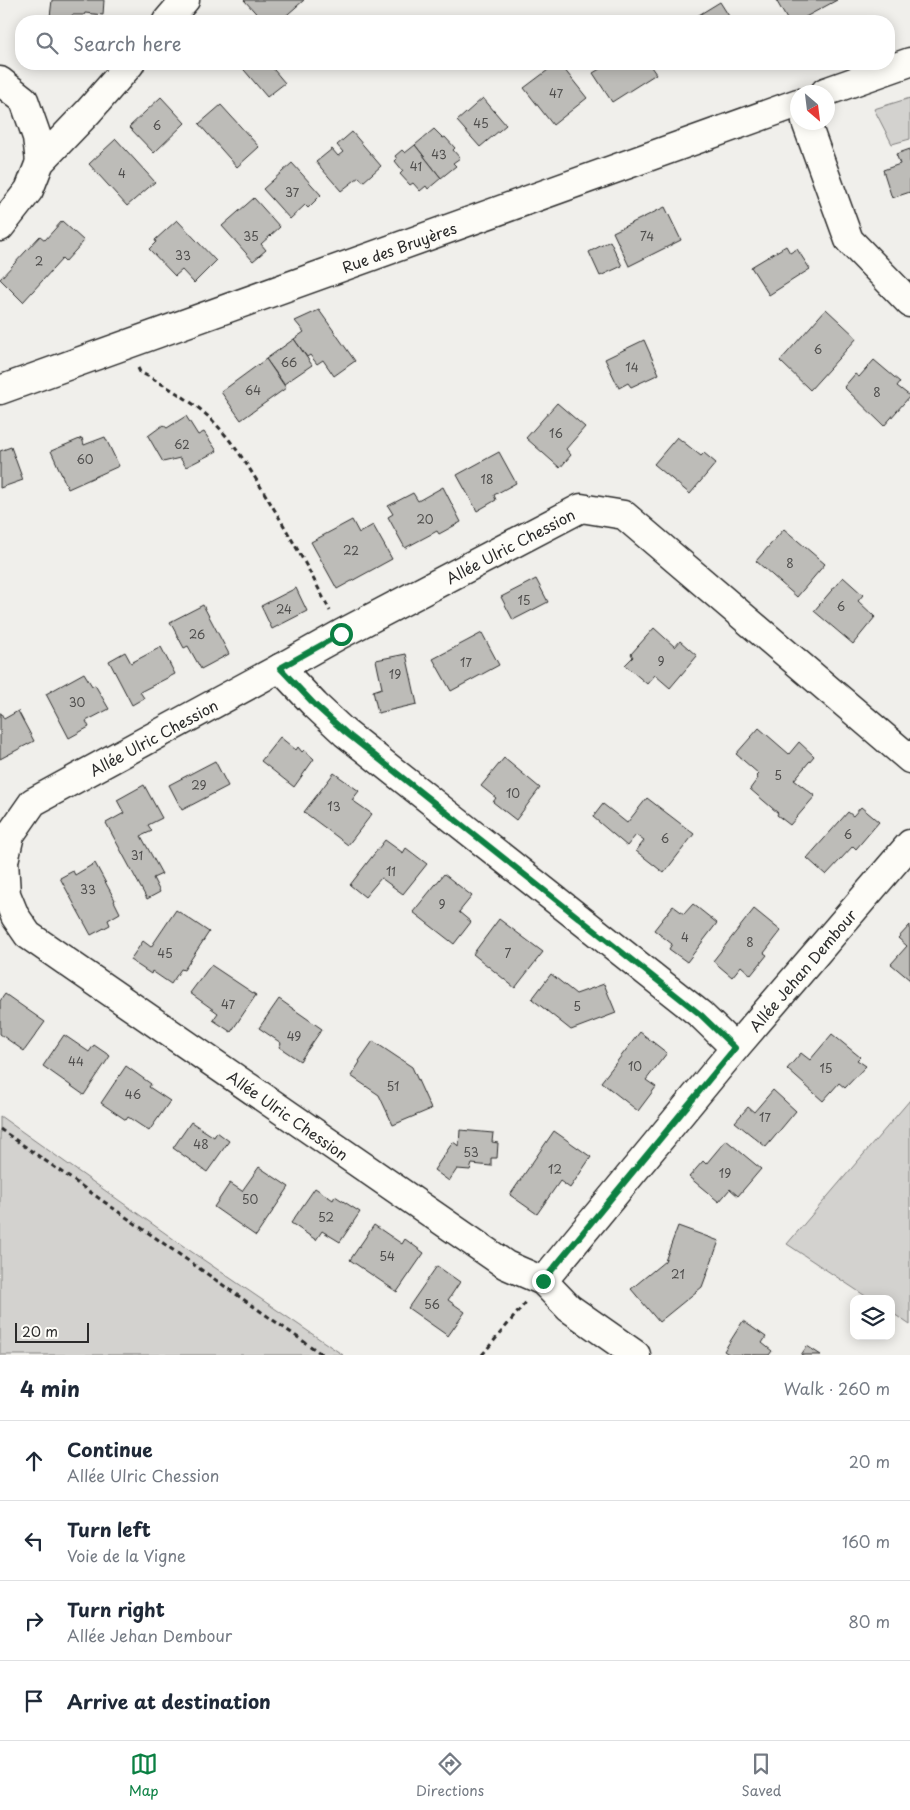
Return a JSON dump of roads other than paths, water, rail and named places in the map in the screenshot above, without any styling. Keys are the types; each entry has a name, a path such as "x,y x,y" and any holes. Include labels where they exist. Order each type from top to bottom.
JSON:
{"street":[{"path":"172,15 185,0"},
{"path":"895,67 910,62"},
{"path":"0,227 29,190 40,162 125,70"},
{"path":"835,88 887,70"},
{"path":"0,81 24,100 37,137 40,162"},
{"name":"Rue des Bruyères","path":"0,390 790,105"},
{"path":"809,130 848,240 910,303"},
{"name":"Allée Ulric Chession","path":"543,1281 506,1265 28,935 16,916 6,894 4,861 10,835 33,802 341,634 582,508 624,515 910,759"},
{"path":"280,668 315,705 345,732 701,1015 735,1048"},
{"name":"Allée Jehan Dembour","path":"543,1281 735,1048 910,844"},
{"path":"543,1281 569,1308 636,1355"}]}
